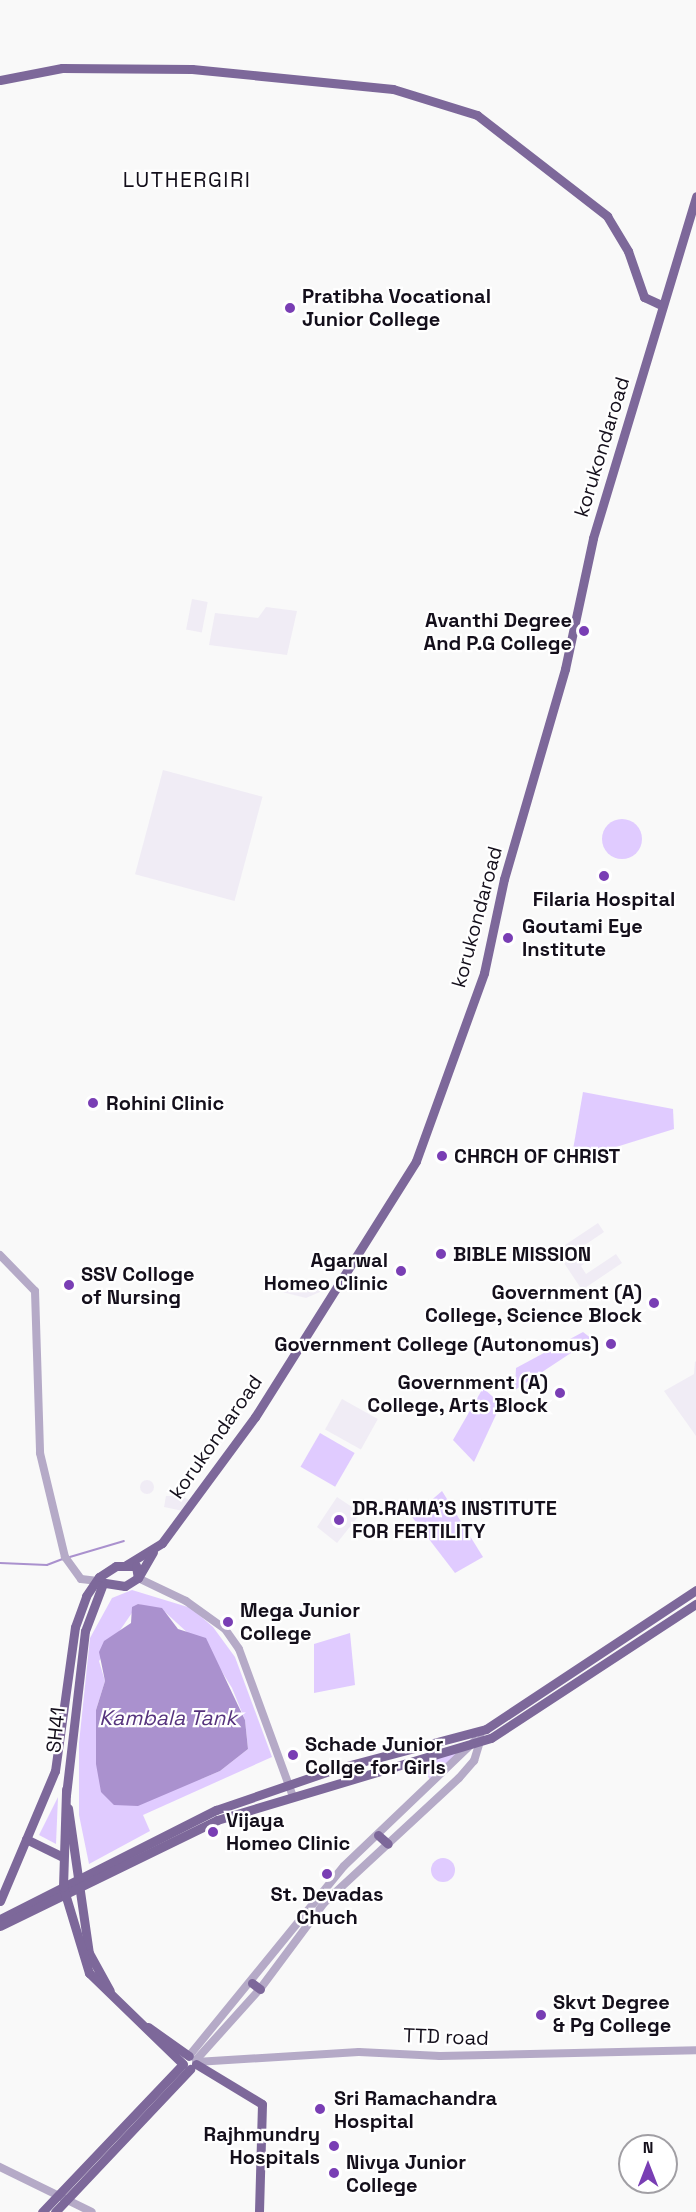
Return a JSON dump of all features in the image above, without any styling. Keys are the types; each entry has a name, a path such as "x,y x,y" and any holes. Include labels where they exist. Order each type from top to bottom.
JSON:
{"main road":[{"path":"0,80 62,68 192,69 393,89 477,115 607,216 628,250 644,297 660,304"},
{"name":"korukondaroad","path":"100,1583 106,1570 126,1565 153,1552 255,1417 416,1161 484,972 504,879 566,669 593,538 660,304 696,196"},
{"path":"0,1901 55,1771 75,1627 100,1583 125,1586 138,1578 153,1552"},
{"path":"126,1565 136,1566 138,1578"},
{"name":"SH41","path":"100,1583 84,1631 66,1789 75,1886 89,1953 105,1986 192,2063"},
{"path":"0,1926 198,1824 287,1784 412,1746 476,1736 696,1590"},
{"path":"198,1824 417,1758 476,1736 637,1643 695,1605"},
{"path":"412,1746 417,1758"},
{"path":"364,1761 369,1773"},
{"path":"66,1789 61,1856 64,1892 92,1978 192,2063 262,2104 259,2212"},
{"path":"378,1835 388,1844"},
{"path":"26,1839 61,1856"},
{"path":"0,1919 64,1892"},
{"path":"252,1983 260,1989"},
{"path":"42,2212 64,2196 192,2063"},
{"path":"55,2212 64,2196"}],"street":[{"path":"0,1255 35,1291 40,1453 67,1559 81,1579 100,1583"},
{"path":"138,1578 186,1600 225,1629 239,1649 292,1794"},
{"path":"192,2063 338,1873 476,1736"},
{"path":"192,2063 260,1989 324,1903 459,1778 476,1736"},
{"name":"TTD road","path":"192,2063 359,2052 440,2056 696,2050"},
{"path":"0,2168 64,2196 92,2212"}],"shaded area":[{"path":"192,599 208,602 202,632 186,629"},
{"path":"266,607 297,611 287,655 209,645 215,613 258,618"},
{"path":"163,770 262,797 235,901 135,874"},
{"path":"622,819 636,825 642,839 636,853 622,859 608,853 602,839 608,825"},
{"path":"583,1092 673,1109 674,1129 571,1161"},
{"path":"598,1223 604,1232 573,1253 586,1262 581,1266 586,1274 616,1254 622,1263 582,1290 556,1251"},
{"path":"283,1283 320,1287 320,1292 306,1298 282,1292"},
{"path":"583,1332 592,1339 515,1390 516,1368"},
{"path":"695,1361 696,1436 664,1391 694,1374"},
{"path":"483,1388 501,1404 474,1462 453,1440"},
{"path":"342,1399 378,1419 361,1449 325,1430"},
{"path":"320,1433 355,1453 335,1487 301,1467"},
{"path":"147,1480 152,1482 154,1487 152,1492 147,1494 142,1492 140,1487 142,1482"},
{"path":"442,1491 483,1557 455,1573 412,1517"},
{"path":"166,1496 182,1496 189,1500 183,1511 164,1507"},
{"name":"DR.RAMA'S INSTITUTE FOR FERTILITY","path":"337,1497 361,1513 337,1543 317,1527"},
{"path":"132,1590 191,1608 213,1627 235,1657 272,1757 143,1815 150,1831 89,1864 79,1815 79,1743 90,1638 112,1598","holes":["138,1604 165,1612 214,1659 232,1688 245,1720 248,1749 220,1771 201,1779 96,1710 105,1681 99,1661"]},
{"path":"350,1633 355,1685 314,1693 314,1644"},
{"path":"455,1752 457,1757 430,1780 420,1762"},
{"path":"58,1797 56,1844 39,1835"},
{"path":"443,1858 452,1861 455,1870 452,1879 443,1882 434,1879 431,1870 434,1861"}],"water":[{"name":"Kambala Tank","path":"138,1604 162,1608 178,1629 206,1638 245,1720 248,1749 220,1771 138,1806 114,1805 101,1792 96,1764 96,1710 105,1681 99,1652 104,1641 131,1623 132,1607"}],"waterway":[{"path":"70,1557 124,1541"},
{"path":"0,1563 47,1565 63,1559"}],"place":[{"name":"Pratibha Vocational Junior College","path":"290,308"},
{"name":"Avanthi Degree And P.G College","path":"584,631"},
{"name":"Filaria Hospital","path":"604,876"},
{"name":"Goutami Eye Institute","path":"508,938"},
{"name":"Rohini Clinic","path":"93,1103"},
{"name":"CHRCH OF CHRIST","path":"442,1156"},
{"name":"BIBLE MISSION","path":"441,1254"},
{"name":"Agarwal Homeo Clinic","path":"401,1271"},
{"name":"SSV Colloge of Nursing","path":"69,1285"},
{"name":"Government (A) College, Science Block","path":"654,1303"},
{"name":"Government College (Autonomus)","path":"611,1344"},
{"name":"Government (A) College, Arts Block","path":"560,1393"},
{"name":"DR.RAMA'S INSTITUTE FOR FERTILITY","path":"339,1520"},
{"name":"Mega Junior College","path":"228,1622"},
{"name":"Schade Junior Collge for Girls","path":"293,1755"},
{"name":"Vijaya Homeo Clinic","path":"213,1832"},
{"name":"St. Devadas Chuch","path":"327,1874"},
{"name":"Skvt Degree & Pg College","path":"541,2015"},
{"name":"Sri Ramachandra Hospital","path":"320,2109"},
{"name":"Rajhmundry Hospitals","path":"334,2146"},
{"name":"Nivya Junior College","path":"334,2173"}],"district":[{"name":"LUTHERGIRI","path":"187,180"}]}
